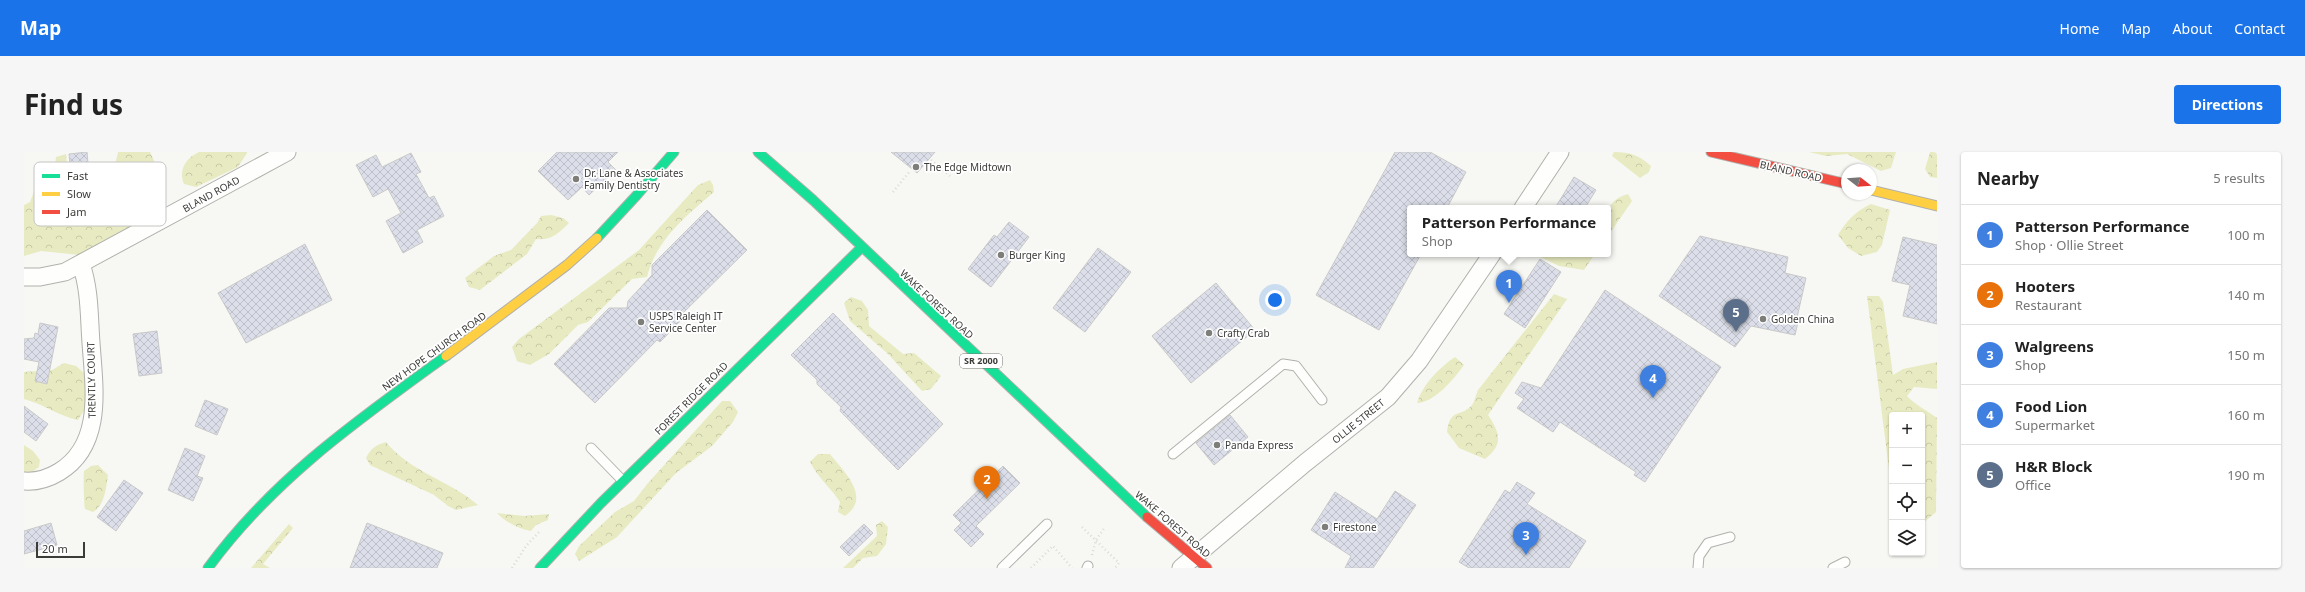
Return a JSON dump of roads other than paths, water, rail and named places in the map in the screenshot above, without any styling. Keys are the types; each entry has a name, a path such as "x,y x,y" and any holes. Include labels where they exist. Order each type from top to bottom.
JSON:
{"main road":[{"name":"NEW HOPE CHURCH ROAD","path":"208,568 236,532 282,483 333,439 587,249 651,180 674,152"},
{"name":"WAKE FOREST ROAD","path":"758,152 813,200 861,248 1096,470 1186,563 1207,568"},
{"name":"BLAND ROAD","path":"1711,152 1841,183"},
{"path":"1877,191 1937,206"},
{"name":"FOREST RIDGE ROAD","path":"540,568 624,481 861,248"}],"street":[{"name":"BLAND ROAD","path":"166,218 287,152"},
{"path":"1525,205 1560,152"},
{"name":"BLAND ROAD","path":"24,277 40,277 65,272 151,226"},
{"name":"OLLIE STREET","path":"1186,563 1388,397 1419,360 1490,257"},
{"name":"TRENTLY COURT","path":"24,482 39,480 67,467 78,457 84,447 91,427 94,397 91,347 87,282 81,264"}],"lane":[{"path":"1173,454 1283,364 1296,366 1322,400"},
{"path":"591,448 624,481"},
{"path":"1002,568 1047,524"},
{"path":"1698,568 1699,556 1708,543 1730,537"},
{"path":"1833,568 1845,562"}],"place":[{"name":"The Edge Midtown","path":"916,167"},
{"name":"Dr. Lane & Associates Family Dentistry","path":"576,179"},
{"name":"Burger King","path":"1001,255"},
{"name":"Patterson Performance","path":"1509,303"},
{"name":"Golden China","path":"1763,319"},
{"name":"USPS Raleigh IT Service Center","path":"641,322"},
{"name":"H&R Block","path":"1736,332"},
{"name":"Crafty Crab","path":"1209,333"},
{"name":"Food Lion","path":"1653,398"},
{"name":"Panda Express","path":"1217,445"},
{"name":"Hooters","path":"987,499"},
{"name":"Firestone","path":"1325,527"},
{"name":"Walgreens","path":"1526,555"}]}
